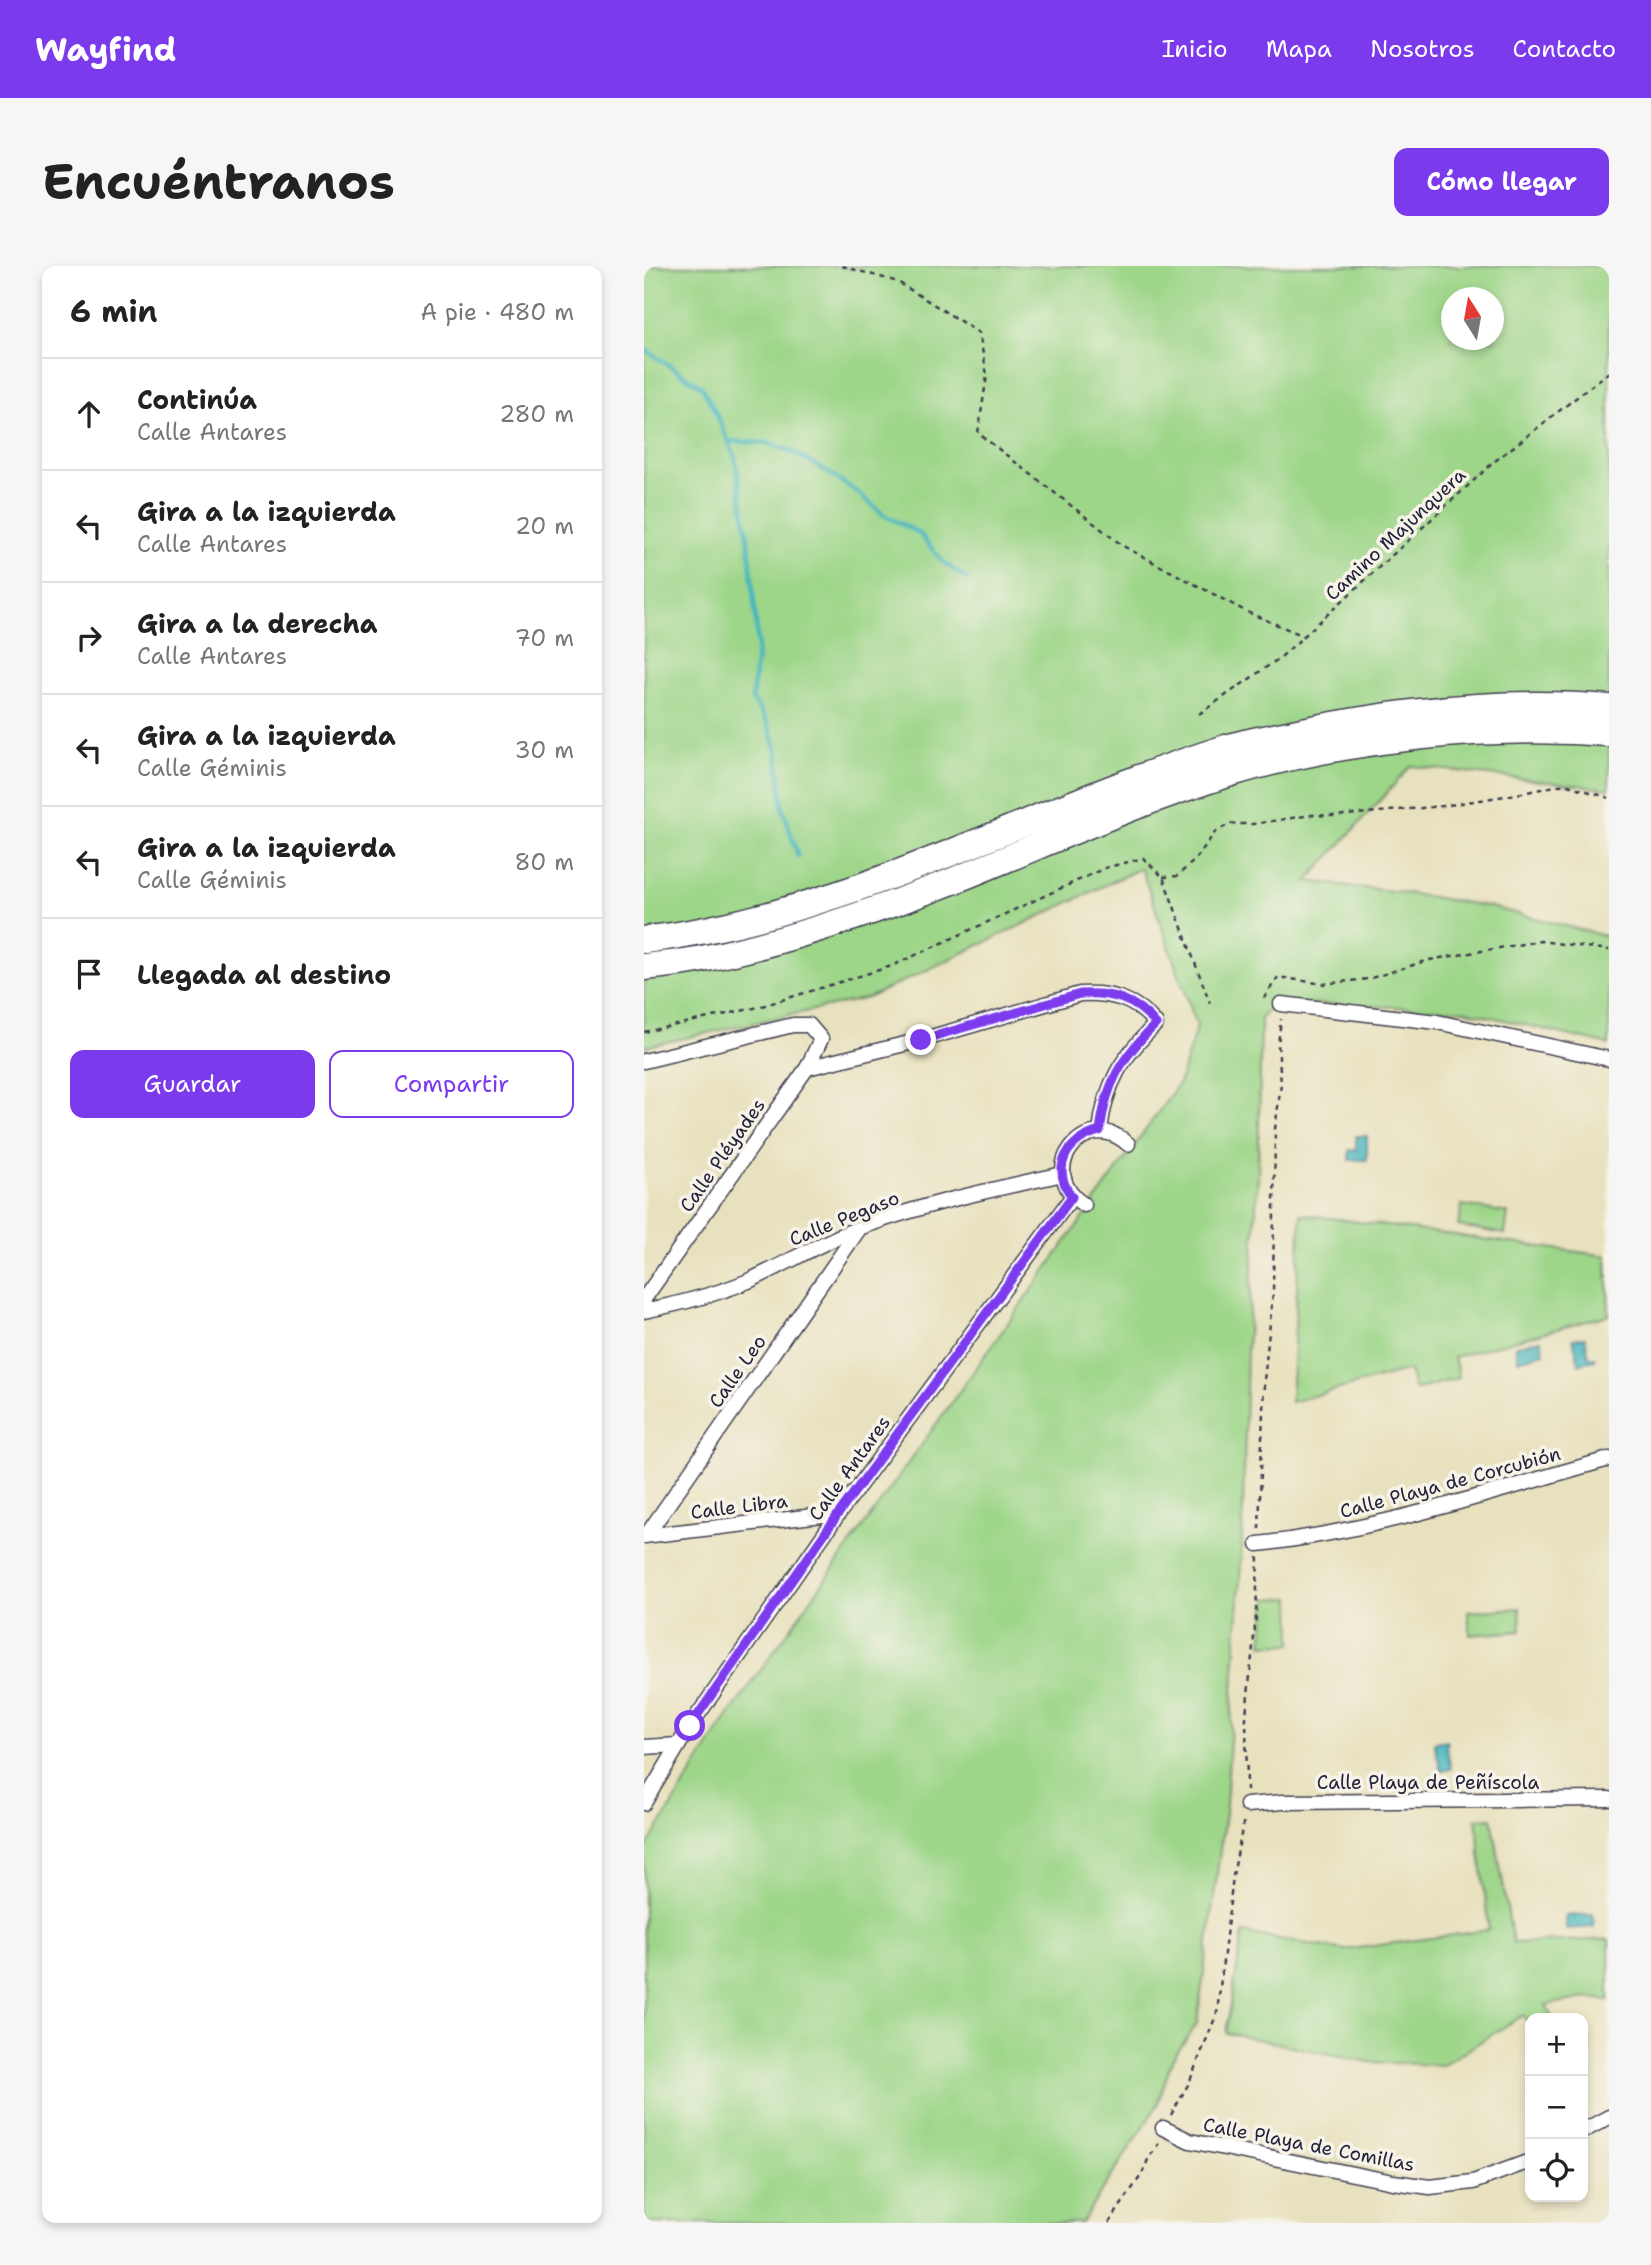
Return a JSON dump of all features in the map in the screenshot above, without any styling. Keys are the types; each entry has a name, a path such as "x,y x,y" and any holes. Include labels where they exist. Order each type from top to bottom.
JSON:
{"highway":[{"path":"644,940 692,934 848,892 1126,783 1228,747 1345,722 1458,709 1570,704 1609,708"},
{"path":"644,967 701,960 881,908 1136,805 1233,773 1348,746 1460,733 1567,730 1609,733"},
{"path":"644,985 818,945 889,920 949,882"},
{"path":"644,923 701,921 848,892"}],"street":[{"path":"807,1068 921,1040 1080,994 1102,993 1132,1003 1145,1011 1156,1024 1132,1048 1113,1078 1103,1107 1100,1131"},
{"path":"1281,1007 1437,1022 1609,1059"},
{"name":"Calle Pléyades","path":"644,1061 793,1025 809,1025 821,1039 807,1068 644,1299"},
{"path":"1063,1174 1064,1158 1071,1145 1086,1135 1100,1131 1114,1134 1128,1144"},
{"name":"Calle Antares","path":"644,1803 690,1726 839,1513 1078,1201 1065,1188 1063,1174"},
{"name":"Calle Pegaso","path":"644,1311 676,1305 745,1282 859,1227 968,1194 1063,1174"},
{"name":"Calle Leo","path":"645,1536 859,1227"},
{"name":"Calle Playa de Corcubión","path":"1258,1544 1296,1540 1392,1521 1609,1459"},
{"name":"Calle Libra","path":"645,1536 839,1513"},
{"path":"644,1747 678,1745"},
{"name":"Calle Playa de Peñíscola","path":"1247,1805 1283,1802 1609,1799"},
{"path":"1588,2128 1609,2117"},
{"name":"Calle Playa de Comillas","path":"1163,2128 1190,2141 1430,2187 1473,2182 1525,2163"}],"path":[{"path":"842,266 898,282 979,333 987,375 978,433 1123,546 1247,612 1304,636"},
{"name":"Camino Majunquera","path":"1199,714 1281,657 1495,461 1609,372"},
{"path":"1163,877 1177,876 1195,860 1216,831 1230,824 1443,806 1565,784 1609,798"},
{"path":"644,1032 759,1007 892,966 1105,868 1143,858 1163,877 1210,1003"},
{"path":"1264,998 1278,977 1322,984 1368,979 1429,960 1540,941 1609,950"},
{"path":"1110,2223 1142,2175 1149,2157 1157,2149 1163,2128 1189,2082 1217,2013 1233,1876 1247,1805 1246,1715 1256,1617 1264,1381 1273,1293 1275,1129 1281,1084 1278,1044 1281,1007"}],"green space":[{"path":"644,266 1609,266 1609,789 1411,766 1307,881 1487,906 1609,937 1609,1045 1463,1010 1276,1002 1261,1018 1258,1177 1247,1350 1242,1546 1226,1806 1197,2024 1172,2060 1157,2106 1081,2223 644,2223 644,1851 721,1726 1179,1083 1197,1026 1141,868 868,998 644,1047"},
{"path":"1462,1205 1508,1213 1505,1234 1458,1226"},
{"path":"1301,1214 1607,1256 1609,1315 1454,1357 1459,1378 1415,1390 1409,1370 1291,1402"},
{"path":"1291,1598 1292,1644 1262,1645 1267,1599"},
{"path":"1520,1608 1521,1631 1470,1635 1468,1612"},
{"path":"1492,1818 1513,1943 1609,1939 1609,2000 1585,1998 1546,2005 1550,2013 1525,2013 1525,2018 1523,2015 1443,2065 1370,2062 1226,2033 1243,1933 1344,1950 1489,1930 1476,1819"}],"water":[{"path":"1356,1136 1367,1136 1367,1160 1349,1160 1349,1150 1356,1150"},
{"path":"1585,1337 1589,1357 1595,1357 1595,1360 1579,1364 1573,1339"},
{"path":"1541,1340 1544,1353 1518,1360 1515,1346"},
{"path":"1447,1740 1451,1769 1441,1771 1434,1742"},
{"path":"1593,1914 1594,1927 1566,1929 1566,1916"}],"waterway":[{"path":"644,349 702,387 735,457 749,545 758,644 752,699 767,722 777,750 783,809 798,856"},
{"path":"728,441 767,443 790,451 826,471 884,515 919,533 943,562 967,579"}],"route":[{"path":"690,1726 839,1513 1072,1197 1065,1188 1064,1158 1071,1145 1086,1135 1100,1131 1103,1107 1113,1078 1132,1048 1156,1024 1145,1011 1132,1003 1102,993 1080,994 921,1040"}]}
